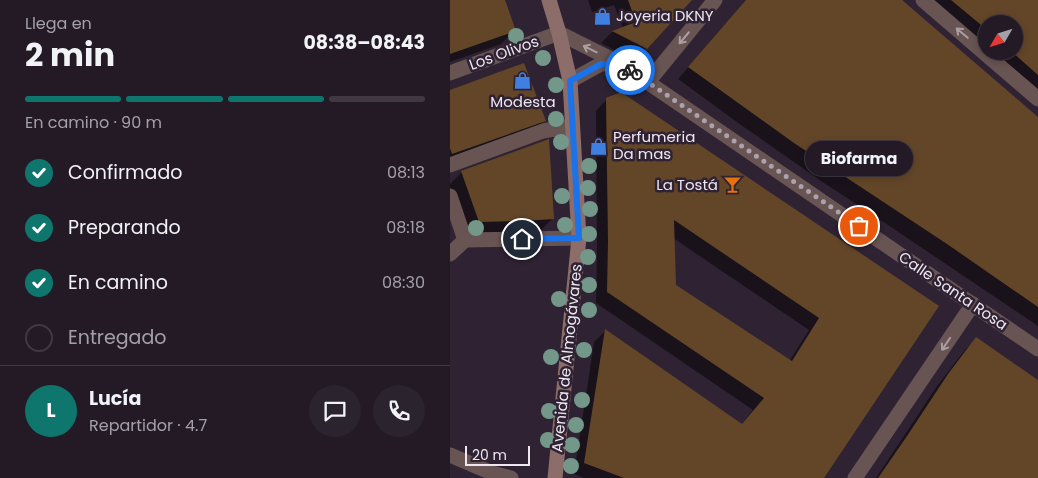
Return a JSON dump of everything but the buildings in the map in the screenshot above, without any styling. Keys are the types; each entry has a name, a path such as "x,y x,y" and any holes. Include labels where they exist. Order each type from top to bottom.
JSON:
{"main road":[{"name":"Avenida de Almogávares","path":"549,0 570,81 579,238 555,478"}],"street":[{"path":"648,82 715,0"},
{"path":"923,0 1038,99"},
{"name":"Calle Santa Rosa","path":"559,33 621,64 1038,349"},
{"name":"Los Olivos","path":"450,73 559,33"},
{"path":"570,81 601,64 621,64"},
{"path":"450,165 543,131 572,126"},
{"path":"450,196 465,240"},
{"path":"450,254 465,240 579,238"},
{"path":"855,478 973,304"},
{"path":"450,455 492,473 511,478"}],"way so far":[{"path":"630,70 859,226"}],"place":[{"name":"Joyeria DKNY","path":"602,16"},
{"name":"Modesta","path":"523,81"},
{"name":"Perfumeria Da mas","path":"599,146"},
{"name":"La Tostá","path":"732,185"},
{"name":"Biofarma","path":"859,226"}],"route":[{"path":"522,239 579,238 570,81 601,64 621,64 630,70"}]}
